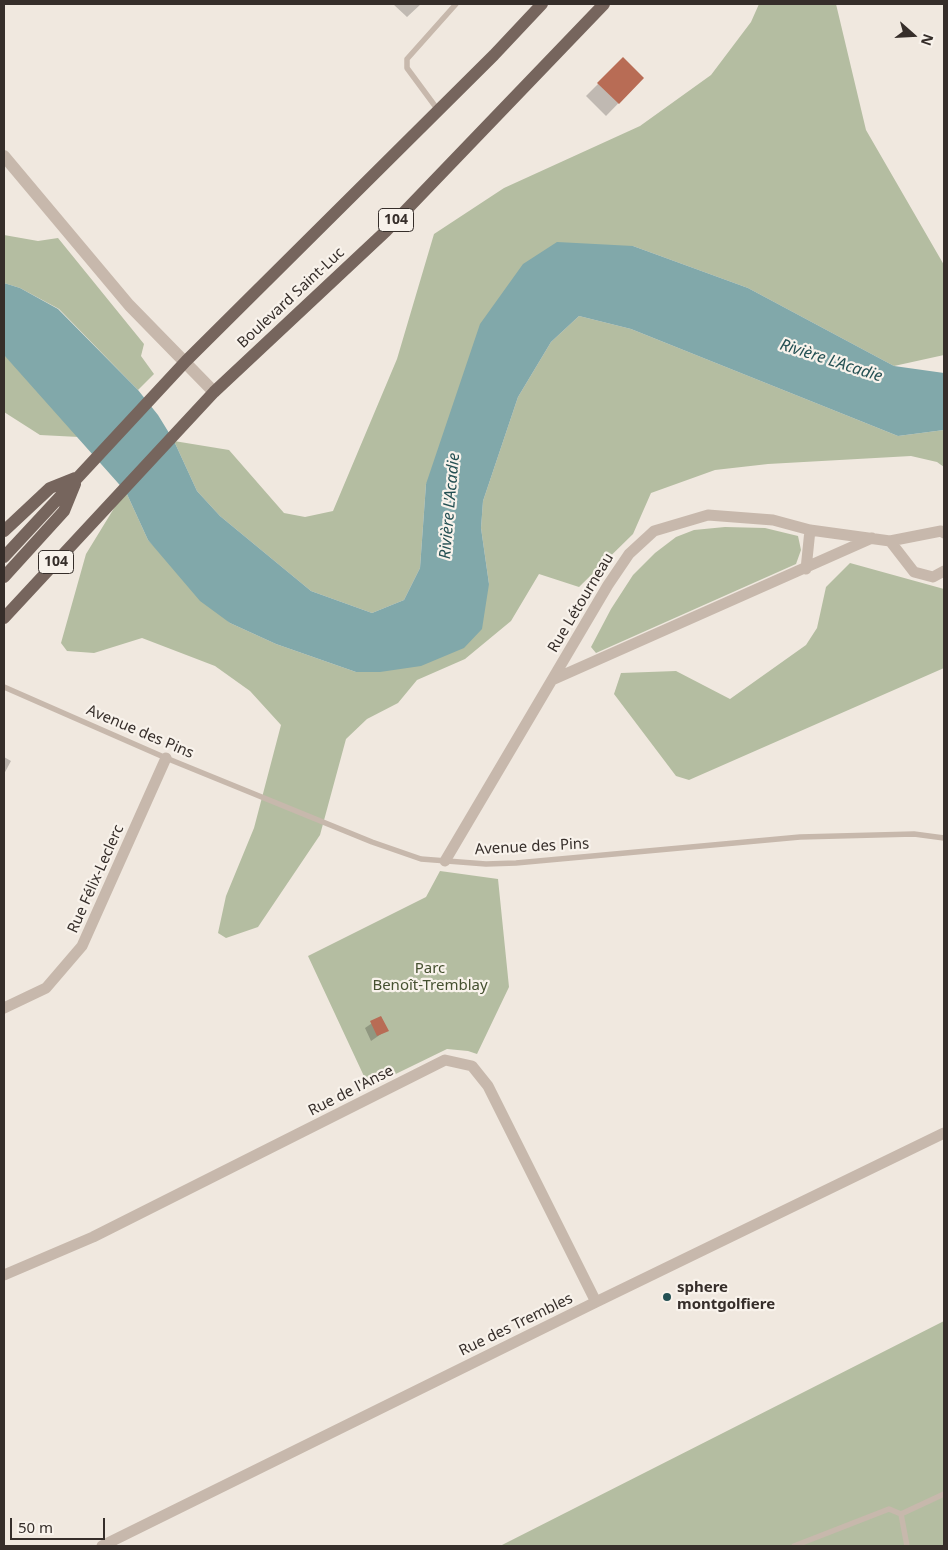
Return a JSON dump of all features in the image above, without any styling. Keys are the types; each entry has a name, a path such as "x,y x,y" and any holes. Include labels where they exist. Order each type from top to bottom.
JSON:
{"main road":[{"name":"Boulevard Saint-Luc","path":"4,557 186,361 542,4"},
{"name":"Boulevard Saint-Luc","path":"4,618 214,392 386,231 604,4"},
{"path":"4,531 50,488 77,477"},
{"path":"4,577 64,511 77,477"}],"street":[{"path":"4,156 129,305 186,361 214,392"},
{"name":"Rue Létourneau","path":"445,861 608,585 629,554 654,531 708,515 773,520 810,530 890,541 941,531 944,533"},
{"path":"806,569 810,530"},
{"name":"Rue Létourneau","path":"552,680 806,569 872,538"},
{"path":"890,541 914,572 933,577 944,571"},
{"name":"Rue Félix-Leclerc","path":"4,1008 46,988 82,946 166,758"},
{"name":"Rue de l'Anse","path":"4,1275 93,1237 445,1060 472,1066 488,1086 596,1302"},
{"name":"Rue des Trembles","path":"102,1546 596,1302 944,1133"}],"lane":[{"path":"438,110 407,68 407,58 456,4"},
{"name":"Avenue des Pins","path":"4,686 166,758 372,842 421,859 486,864 516,863 800,837 914,834 944,838"},
{"path":"794,1546 889,1509 901,1514 944,1494"},
{"path":"901,1514 907,1546"}],"green space":[{"path":"759,4 836,4 866,130 944,265 944,355 894,366 748,288 633,246 426,484 420,568 404,600 372,613 311,591 220,516 197,491 174,441 229,450 284,513 305,517 333,511 397,359 434,234 504,188 640,126 711,75 751,22"},
{"path":"4,235 38,241 58,238 144,344 141,356 154,374 138,390 59,309 20,288 4,283"},
{"path":"579,316 631,329 898,436 944,430 944,467 937,462 911,456 768,464 715,470 651,493 633,534 579,587 539,574 511,621 465,659 417,680 398,703 367,719 346,739 320,835 258,927 226,938 218,933 226,896 254,828 281,725 250,691 215,666 142,638 94,653 67,651 61,643 86,554 126,492 148,540 230,623 276,644 356,672 489,584 481,528 483,501 518,397 551,342"},
{"path":"4,355 79,437 40,435 4,412"},
{"path":"725,527 765,528 798,536 801,550 796,564 596,653 591,647 611,609 633,575 655,553 676,537 694,530"},
{"path":"850,563 944,589 944,668 689,780 676,776 614,694 621,673 676,671 730,699 806,645 817,628 826,587"},
{"name":"Parc Benoît-Tremblay","path":"440,871 498,879 509,987 477,1054 447,1049 369,1087 308,956 426,897"},
{"path":"944,1321 944,1546 500,1546"}],"water":[{"name":"Rivière L'Acadie","path":"557,242 633,246 748,288 894,366 944,373 944,430 898,436 631,329 579,316 551,342 518,397 483,501 481,528 489,584 482,629 464,648 421,666 380,672 356,672 276,644 230,623 200,601 148,540 126,492 4,355 4,283 20,288 58,309 138,390 158,415 174,441 197,491 220,516 311,591 372,613 404,600 420,568 426,484 480,324 523,264"}],"building":[{"path":"623,57 644,78 619,104 597,83"},
{"path":"381,1016 389,1031 377,1036 370,1021"}],"place":[{"name":"sphere montgolfiere","path":"667,1297"}]}
